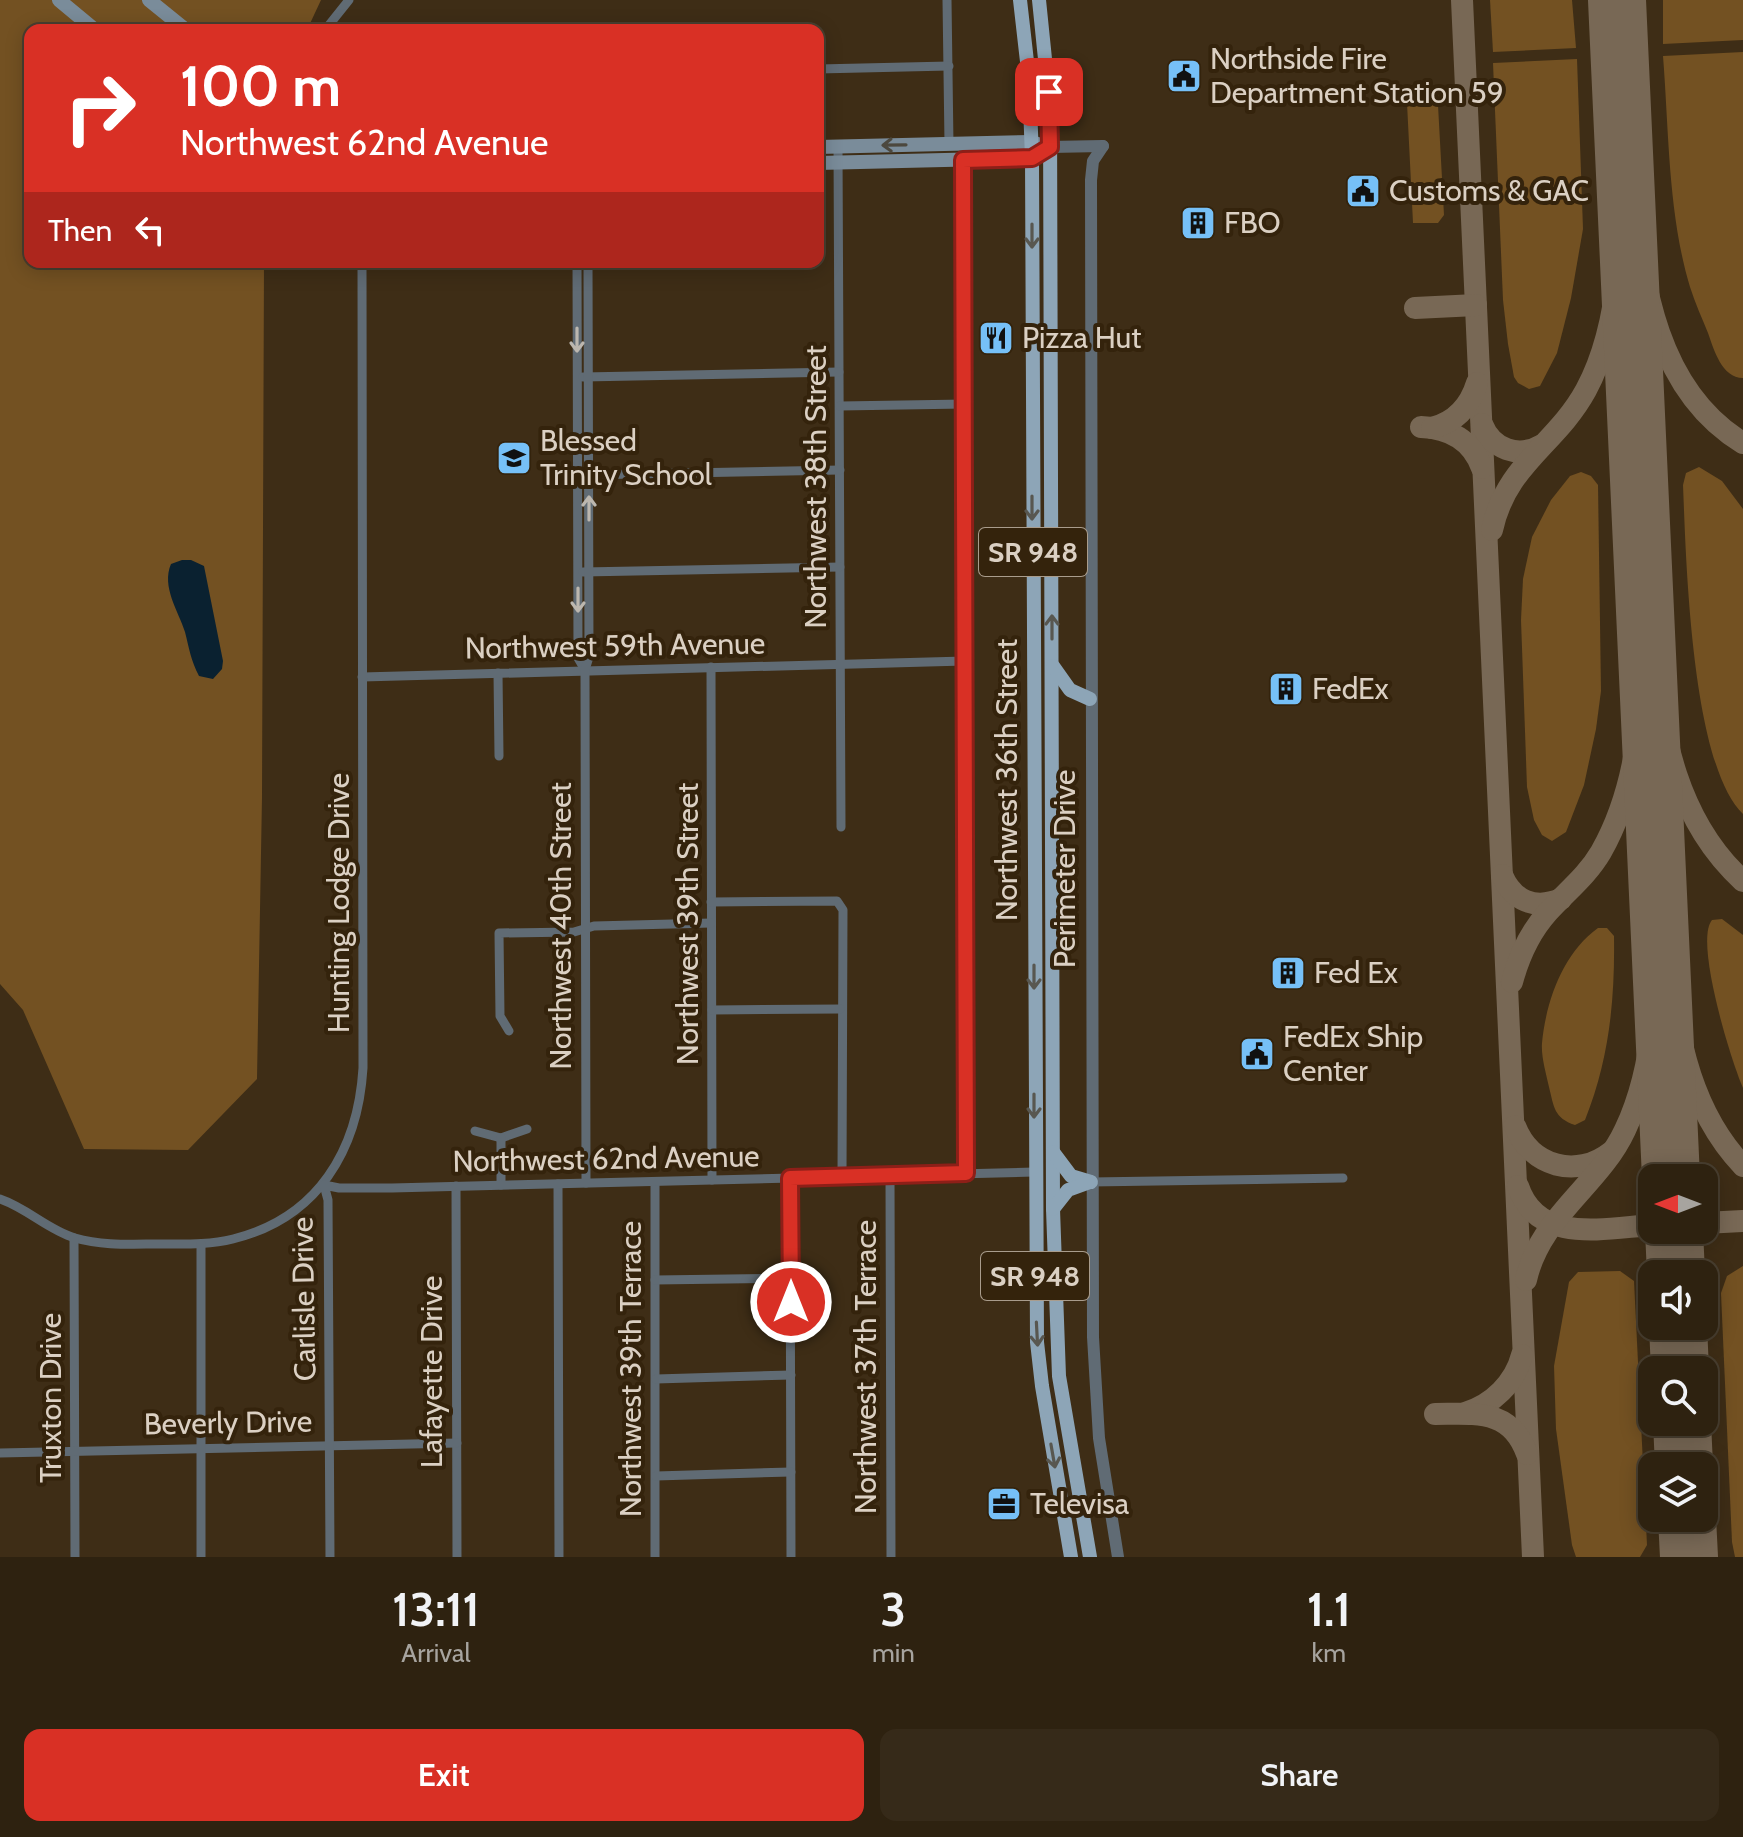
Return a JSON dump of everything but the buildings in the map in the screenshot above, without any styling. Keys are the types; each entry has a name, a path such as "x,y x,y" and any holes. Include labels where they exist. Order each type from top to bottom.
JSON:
{"main road":[{"path":"59,0 88,24"},
{"path":"149,0 179,24"},
{"name":"Northwest 36th Street","path":"1020,0 1029,79 1032,158 1037,1342 1071,1557"},
{"name":"Northwest 36th Street","path":"1039,0 1049,92 1050,147 1053,1209 1059,1376 1090,1557"},
{"path":"824,147 1031,142 1050,147"},
{"path":"824,163 1032,158 1050,147"},
{"path":"1051,387 1044,398 1033,402 1043,430 1044,467 1051,477"},
{"path":"1033,536 1051,560"},
{"path":"1052,723 1042,707 1033,701 1041,695 1052,672 1066,686 1090,699"},
{"path":"1033,914 1052,914"},
{"path":"1053,1151 1071,1176 1091,1182"},
{"path":"1053,1209 1068,1190 1091,1182"},
{"path":"1041,1379 1059,1376"}],"street":[{"path":"330,24 349,0"},
{"path":"947,0 949,144"},
{"path":"824,69 949,66"},
{"name":"Perimeter Drive","path":"1091,180 1074,147 1103,146 1093,161 1091,180 1091,1182 1094,1391 1118,1557"},
{"name":"Northwest 38th Street","path":"838,147 841,827"},
{"path":"1050,147 1074,147"},
{"path":"963,160 966,1173"},
{"name":"Hunting Lodge Drive","path":"0,1199 13,1203 74,1238 104,1244 201,1244 233,1239 264,1228 294,1210 324,1185 351,1134 359,1112 362,1090 362,268"},
{"name":"Northwest 40th Street","path":"577,268 589,475 589,657 585,670 586,1183"},
{"name":"Northwest 40th Street","path":"585,670 578,658 577,475 588,268"},
{"path":"583,376 839,372"},
{"path":"840,406 965,404"},
{"path":"577,475 840,470"},
{"path":"578,572 840,567"},
{"name":"Northwest 59th Avenue","path":"362,677 965,661"},
{"name":"Northwest 39th Street","path":"711,667 712,1180"},
{"path":"498,673 499,756"},
{"path":"711,902 837,901 843,910 840,1009 842,1177"},
{"path":"509,1031 500,1016 499,933 594,926 711,923"},
{"path":"712,1010 840,1009"},
{"path":"475,1131 501,1138 527,1129"},
{"path":"501,1138 501,1185"},
{"name":"Northwest 62nd Avenue","path":"324,1185 339,1188 456,1186 1034,1172"},
{"name":"Northwest 37th Terrace","path":"890,1176 891,1557"},
{"path":"790,1178 791,1557"},
{"path":"1091,1182 1343,1178"},
{"name":"Northwest 39th Terrace","path":"655,1182 655,1557"},
{"path":"558,1184 559,1557"},
{"name":"Carlisle Drive","path":"324,1185 328,1200 330,1557"},
{"name":"Lafayette Drive","path":"456,1186 457,1557"},
{"path":"0,1187 0,1199"},
{"name":"Truxton Drive","path":"74,1238 75,1557"},
{"path":"201,1244 201,1557"},
{"path":"655,1280 791,1278"},
{"path":"656,1379 791,1375"},
{"name":"Beverly Drive","path":"0,1453 457,1443"},
{"path":"656,1476 791,1472"}],"shaded area":[{"path":"0,0 321,0 310,24 24,24 24,268 264,268 262,797 257,1079 188,1150 84,1149 23,1010 0,984"},
{"path":"1490,0 1572,0 1576,48 1493,52"},
{"path":"1663,0 1743,0 1743,40 1663,44"},
{"path":"1743,52 1743,378 1724,368 1716,355 1692,293 1683,259 1670,173 1663,56"},
{"path":"1577,59 1583,229 1571,298 1557,353 1540,386 1529,389 1514,377 1503,300 1493,63"},
{"path":"1433,99 1438,105 1444,215 1438,223 1413,223 1407,103"},
{"path":"1699,467 1722,481 1743,509 1743,814 1726,789 1712,752 1695,658 1683,485 1686,473"},
{"path":"1581,472 1591,476 1598,485 1601,691 1584,785 1566,832 1552,841 1542,835 1534,820 1527,787 1521,620 1523,579 1532,537 1551,500 1570,476"},
{"path":"1722,919 1743,935 1743,1088 1716,1002 1708,951 1708,932 1712,920"},
{"path":"1598,928 1607,928 1614,936 1612,1007 1605,1053 1593,1098 1585,1120 1575,1125 1563,1119 1554,1106 1542,1043 1558,979 1575,951"},
{"path":"1743,1266 1743,1557 1735,1557 1721,1293 1727,1276"},
{"path":"1620,1271 1634,1281 1638,1436 1642,1436 1642,1452 1638,1452 1638,1532 1646,1532 1647,1545 1640,1557 1576,1557 1572,1545 1556,1429 1554,1366 1569,1282 1578,1272"}],"water":[{"path":"182,560 204,566 223,661 222,669 213,679 199,676 196,670 169,590 171,564"}],"taxiway":[{"path":"1462,0 1533,1557"},
{"path":"1616,0 1618,14"},
{"path":"1492,530 1508,488 1574,409 1601,356 1611,320 1620,241 1621,84"},
{"path":"1633,193 1649,298 1673,365 1691,395 1714,421 1743,443"},
{"path":"1415,308 1476,305"},
{"path":"1432,428 1448,422 1461,412 1477,383"},
{"path":"1482,424 1492,440 1507,449 1524,451 1542,445"},
{"path":"1421,427 1458,437 1472,450 1482,468"},
{"path":"1512,982 1536,928 1601,852 1618,815 1630,777 1641,696 1642,533"},
{"path":"1653,649 1661,713 1676,774 1702,831 1743,881"},
{"path":"1526,1280 1533,1257 1544,1237 1614,1150 1639,1094 1653,1020 1655,829"},
{"path":"1502,875 1512,891 1526,901 1542,904 1561,899"},
{"path":"1667,942 1674,1002 1686,1061 1708,1117 1743,1166"},
{"path":"1515,1126 1532,1151 1556,1164 1584,1165 1611,1152"},
{"path":"1518,1186 1527,1205 1540,1217 1556,1225 1594,1230 1638,1226"},
{"path":"1718,1222 1743,1221"},
{"path":"1465,1413 1501,1392 1514,1375 1522,1355"},
{"path":"1435,1414 1477,1415 1501,1421 1512,1428 1527,1454"},
{"path":"1688,1545 1690,1557"}],"runway":[{"path":"1617,0 1670,1164"},
{"path":"1675,1244 1675,1260"},
{"path":"1679,1340 1679,1356"},
{"path":"1683,1436 1683,1452"},
{"path":"1688,1532 1689,1557"}],"place":[{"name":"Northside Fire Department Station 59","path":"1184,76"},
{"name":"Customs & GAC","path":"1363,191"},
{"name":"FBO","path":"1198,223"},
{"name":"Pizza Hut","path":"996,338"},
{"name":"Blessed Trinity School","path":"514,458"},
{"name":"FedEx","path":"1286,689"},
{"name":"Fed Ex","path":"1288,973"},
{"name":"FedEx Ship Center","path":"1257,1054"},
{"name":"Televisa","path":"1004,1504"}],"route":[{"path":"791,1302 790,1178 966,1173 963,160 1032,158 1050,147 1049,92"}]}
